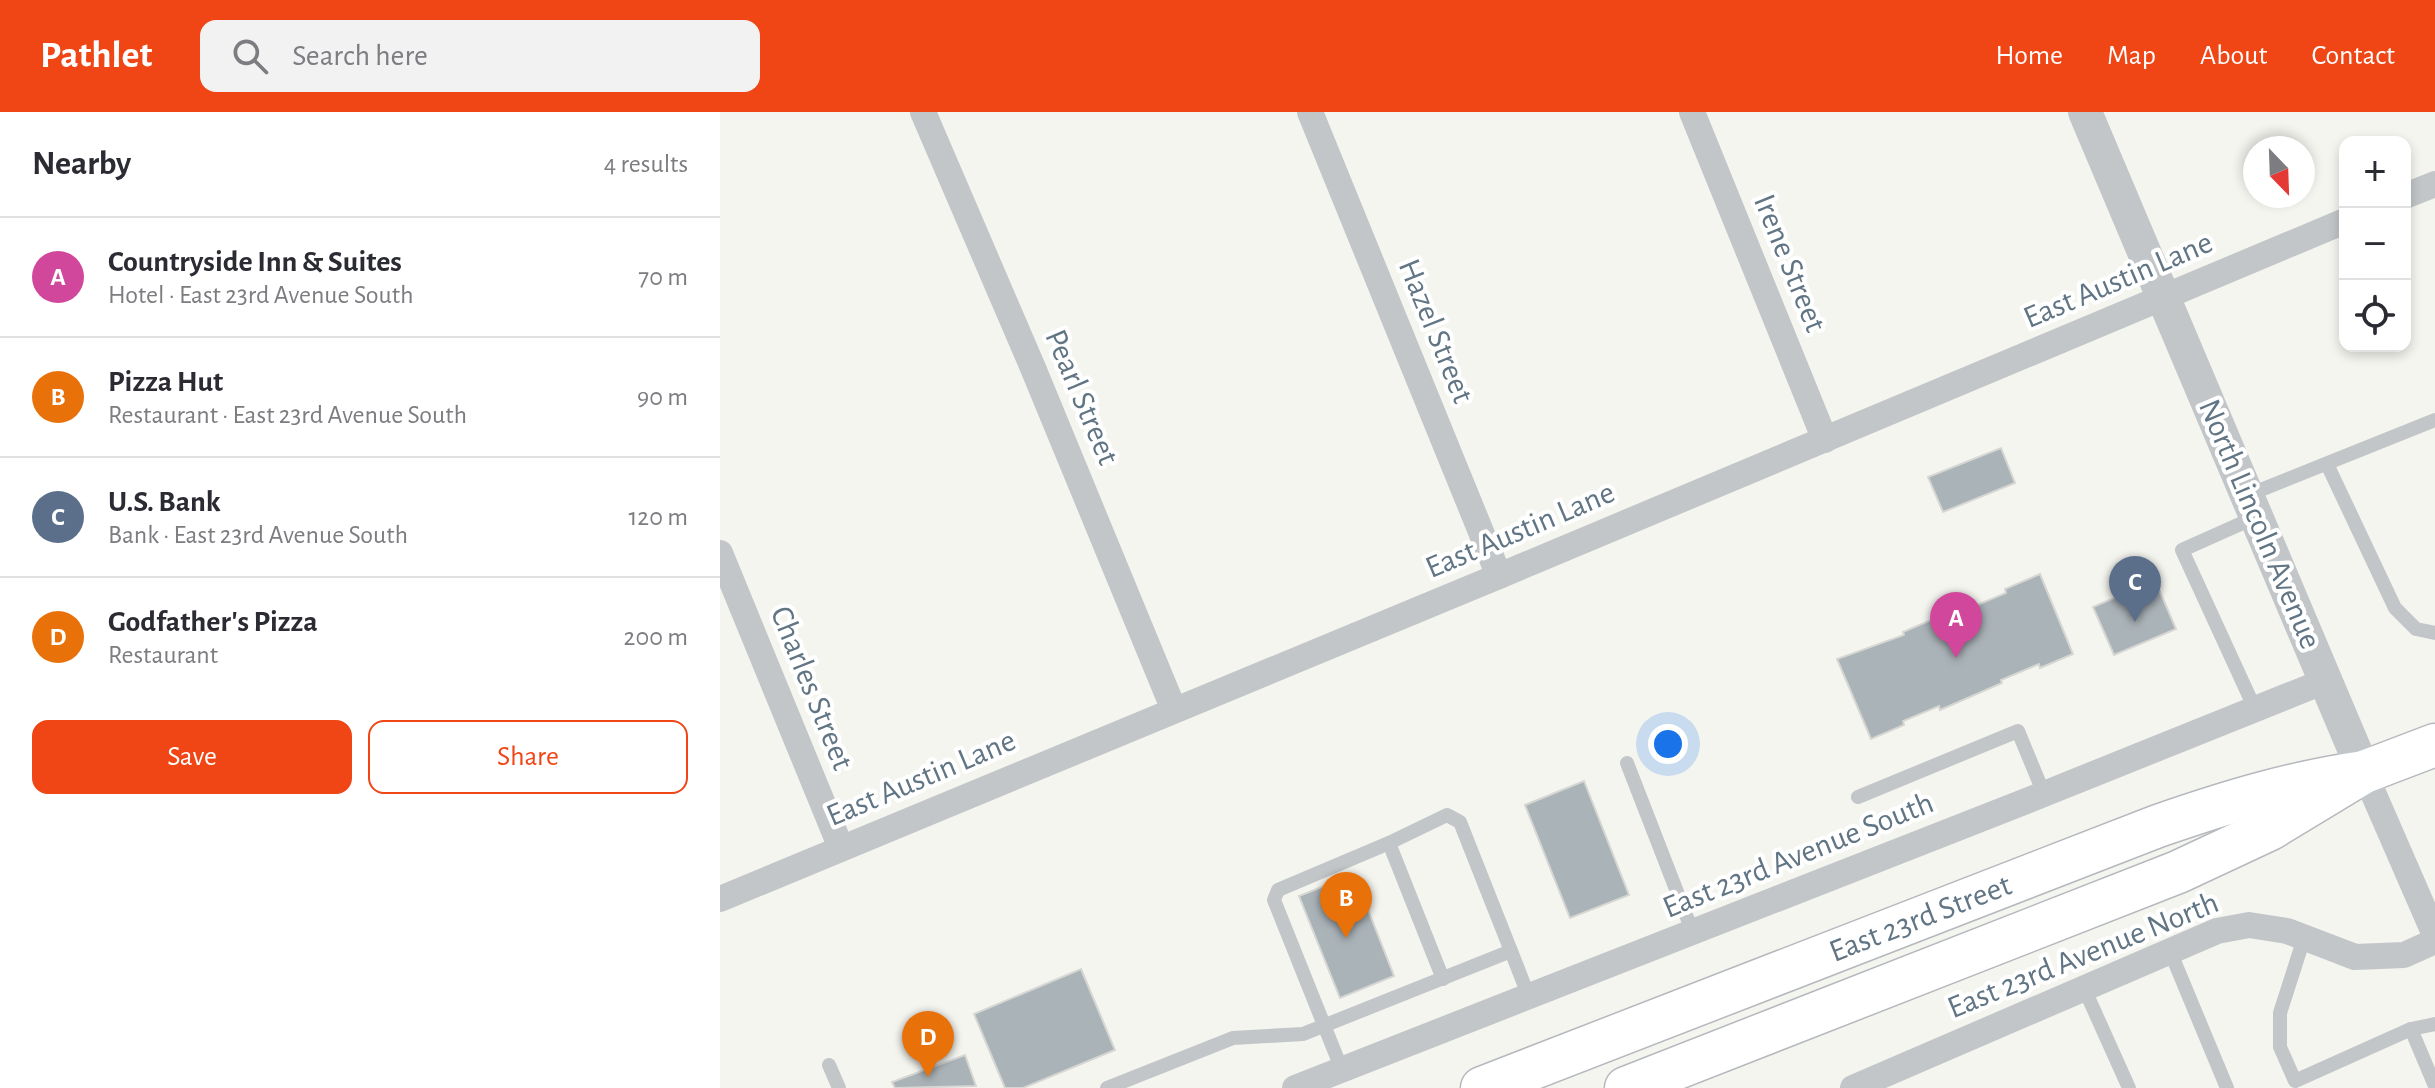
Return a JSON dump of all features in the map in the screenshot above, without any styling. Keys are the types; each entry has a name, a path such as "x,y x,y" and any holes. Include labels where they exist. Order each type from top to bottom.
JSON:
{"main road":[{"name":"East 23rd Street","path":"1626,1088 2178,872 2270,829 2364,772 2435,745"},
{"name":"East 23rd Street","path":"1482,1088 2173,820 2260,792 2308,780 2364,772"}],"street":[{"name":"Pearl Street","path":"923,112 1174,710"},
{"name":"Hazel Street","path":"1310,112 1499,576"},
{"name":"Irene Street","path":"1692,112 1825,440"},
{"name":"North Lincoln Avenue","path":"2085,112 2435,938"},
{"path":"2411,194 2435,184"},
{"name":"East Austin Lane","path":"720,899 2339,224"},
{"name":"Charles Street","path":"720,553 841,848"},
{"name":"East 23rd Avenue South","path":"1295,1088 2325,681"},
{"name":"East 23rd Avenue North","path":"1870,1085 2217,931 2249,925 2287,931 2355,957 2404,955 2435,938"}],"lane":[{"path":"2255,709 2182,550 2327,464 2435,420"},
{"path":"2327,464 2395,608 2416,629 2435,633"},
{"path":"1858,797 2018,731 2044,794"},
{"path":"1627,763 1693,933"},
{"path":"1342,1070 1274,900 1278,890 1447,815 1460,822 1529,997"},
{"path":"1389,843 1443,979"},
{"path":"2304,938 2280,1013 2280,1047 2295,1081 2411,1029 2435,1024"},
{"path":"1107,1088 1233,1038 1303,1034 1511,951"},
{"path":"2170,951 2227,1088"},
{"path":"2084,988 2129,1088"},
{"path":"2411,1029 2435,1086"},
{"path":"829,1065 839,1088"}],"building":[{"path":"2001,448 2015,483 1943,512 1928,477"},
{"path":"2040,574 2073,654 2001,680 2002,683 1940,710 1939,706 1903,721 1904,725 1871,739 1837,659 1904,635 1903,632 1968,604 1970,608 2006,593 2005,589"},
{"path":"2155,580 2176,629 2114,655 2093,607"},
{"path":"1584,781 1629,895 1570,918 1525,805"},
{"path":"1354,874 1394,976 1340,998 1299,896"},
{"path":"1081,969 1115,1050 1023,1088 1005,1088 974,1014"},
{"path":"965,1055 976,1086 895,1088 892,1082"}],"place":[{"name":"U.S. Bank","path":"2135,622"},
{"name":"Countryside Inn & Suites","path":"1956,658"},
{"name":"Pizza Hut","path":"1346,938"},
{"name":"Godfather's Pizza","path":"928,1077"}]}
